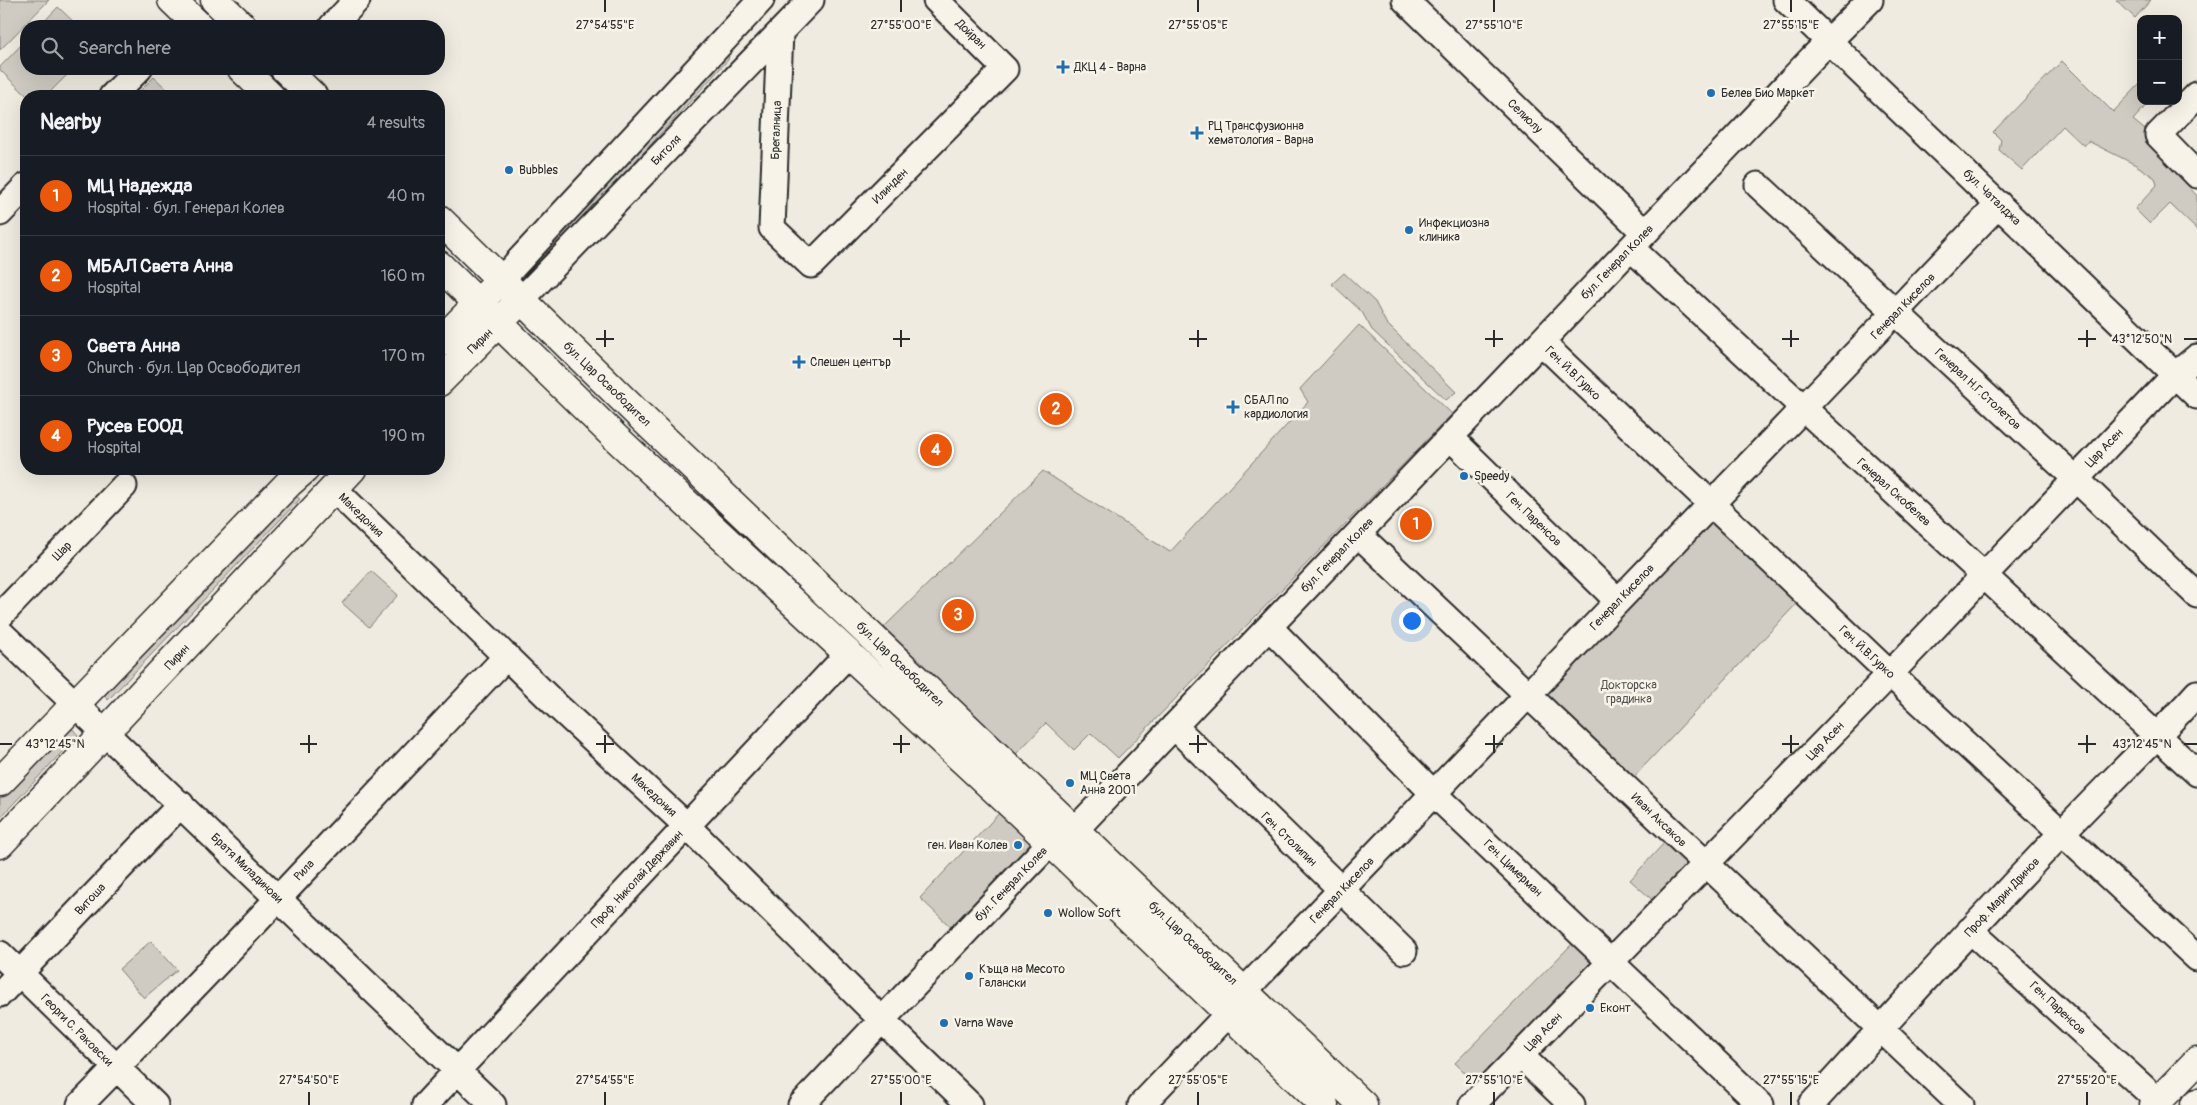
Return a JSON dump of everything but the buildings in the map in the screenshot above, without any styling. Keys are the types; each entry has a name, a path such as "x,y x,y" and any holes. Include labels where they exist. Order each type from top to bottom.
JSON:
{"main road":[{"path":"172,0 193,20"},
{"path":"215,0 236,20"},
{"path":"248,75 264,90"},
{"path":"294,75 307,90"},
{"name":"бул. Цар Освободител","path":"445,225 638,414 1062,837 1230,1014 1324,1105"},
{"name":"бул. Цар Освободител","path":"445,271 616,438 849,653 1062,837 1245,990 1363,1105"},
{"path":"445,337 501,280"},
{"name":"Пирин","path":"445,376 521,300"},
{"path":"616,438 638,414"},
{"path":"0,782 74,703 297,475"},
{"name":"Пирин","path":"0,844 346,475"},
{"path":"2149,1097 2197,1061"}],"street":[{"path":"338,20 357,0"},
{"name":"Битоля","path":"521,300 811,0"},
{"name":"Дойран","path":"936,0 1005,69"},
{"name":"Селиолу","path":"1404,0 1638,240"},
{"name":"бул. Чаталджа","path":"1786,0 2197,396"},
{"name":"бул. Генерал Колев","path":"801,1105 1062,837 1174,726 1870,0"},
{"path":"501,280 625,144 760,1"},
{"name":"Брегалница","path":"772,228 780,32"},
{"name":"Илинден","path":"772,228 811,265 1005,69"},
{"path":"118,90 133,75"},
{"path":"2197,95 2158,135 2197,176"},
{"name":"Генерал Н.Г.Столетов","path":"1758,185 2075,478 2197,595"},
{"name":"Генерал Киселов","path":"1245,990 1999,204"},
{"name":"Генерал Скобелев","path":"1638,240 1803,409 1984,574 2197,773"},
{"name":"Ген. Й.В.Гурко","path":"1541,342 1711,506 2197,958"},
{"name":"Цар Асен","path":"1472,1105 1890,674 2075,478 2175,375 2197,358"},
{"name":"Ген. Паренсов","path":"1450,437 1618,602"},
{"name":"Шар","path":"0,616 124,486"},
{"name":"Македония","path":"333,488 687,826 970,1105"},
{"name":"Иван Аксаков","path":"1358,534 1961,1105"},
{"name":"Ген. Цимерман","path":"1268,627 1434,794 1761,1105"},
{"name":"Братя Миладинови","path":"0,632 493,1105"},
{"name":"Проф. Николай Державин","path":"424,1105 849,653"},
{"name":"Рила","path":"80,1105 204,979 507,656"},
{"name":"Проф. Марин Дринов","path":"1811,1105 1970,930 2061,833 2158,736 2197,693"},
{"name":"Ген. Столипин","path":"1174,726 1404,951"},
{"name":"Витоша","path":"0,994 180,804"},
{"name":"Ген. Паренсов","path":"1970,930 2149,1097"},
{"name":"Георги С. Раковски","path":"0,954 155,1105"},
{"path":"1141,1105 1230,1014"},
{"path":"1520,1056 1572,1105"}],"green space":[{"path":"0,0 49,0 29,20 20,20 20,30 0,50"},
{"path":"2116,0 2151,0 2135,18"},
{"path":"58,7 72,20 46,20"},
{"path":"20,46 20,75 67,75 52,90 21,90 0,70 0,67"},
{"path":"726,53 729,56 728,60 547,258 542,254"},
{"path":"2062,61 2113,112 2137,87 2137,105 2146,105 2133,120 2150,134 2152,145 2197,196 2197,230 2170,204 2150,224 2135,209 2157,185 2155,178 2136,165 2088,141 2084,146 2063,126 2022,170 1999,150 2001,140 1993,132"},
{"path":"154,77 168,90 141,90"},
{"path":"1344,273 1375,302 1386,323 1456,392 1446,400 1372,330 1362,312 1332,284"},
{"path":"1359,325 1452,414 1118,758 1091,733 1074,750 1046,723 1016,754 884,627 1043,471 1170,552 1308,402 1300,389"},
{"path":"294,495 300,499 108,700 102,693"},
{"name":"Докторска градинка","path":"1712,518 1800,600 1630,781 1539,695"},
{"path":"371,571 398,595 369,627 342,603"},
{"path":"69,725 78,735 0,818 0,798"},
{"path":"1003,809 1040,845 956,932 920,898"},
{"path":"1665,842 1692,867 1657,904 1630,880"},
{"path":"1576,940 1601,964 1481,1088 1455,1063"},
{"path":"151,941 177,970 144,998 119,969"}],"place":[{"name":"ДКЦ 4 - Варна","path":"1063,67"},
{"name":"Белев Био Маркет","path":"1711,93"},
{"name":"РЦ Трансфузионна хематология - Варна","path":"1197,133"},
{"name":"Bubbles","path":"509,170"},
{"name":"Инфекциозна клиника","path":"1409,230"},
{"name":"Спешен център","path":"799,362"},
{"name":"СБАЛ по кардиология","path":"1233,407"},
{"name":"МБАЛ Света Анна","path":"1056,409"},
{"name":"Русев ЕООД","path":"936,450"},
{"name":"Speedy","path":"1464,476"},
{"name":"МЦ Надежда","path":"1416,524"},
{"name":"Света Анна","path":"958,615"},
{"name":"МЦ Света Анна 2001","path":"1070,783"},
{"name":"ген. Иван Колев","path":"1018,845"},
{"name":"Wollow Soft","path":"1048,913"},
{"name":"Къща на Месото Галански","path":"969,976"},
{"name":"Еконт","path":"1590,1008"},
{"name":"Varna Wave","path":"944,1023"}]}
